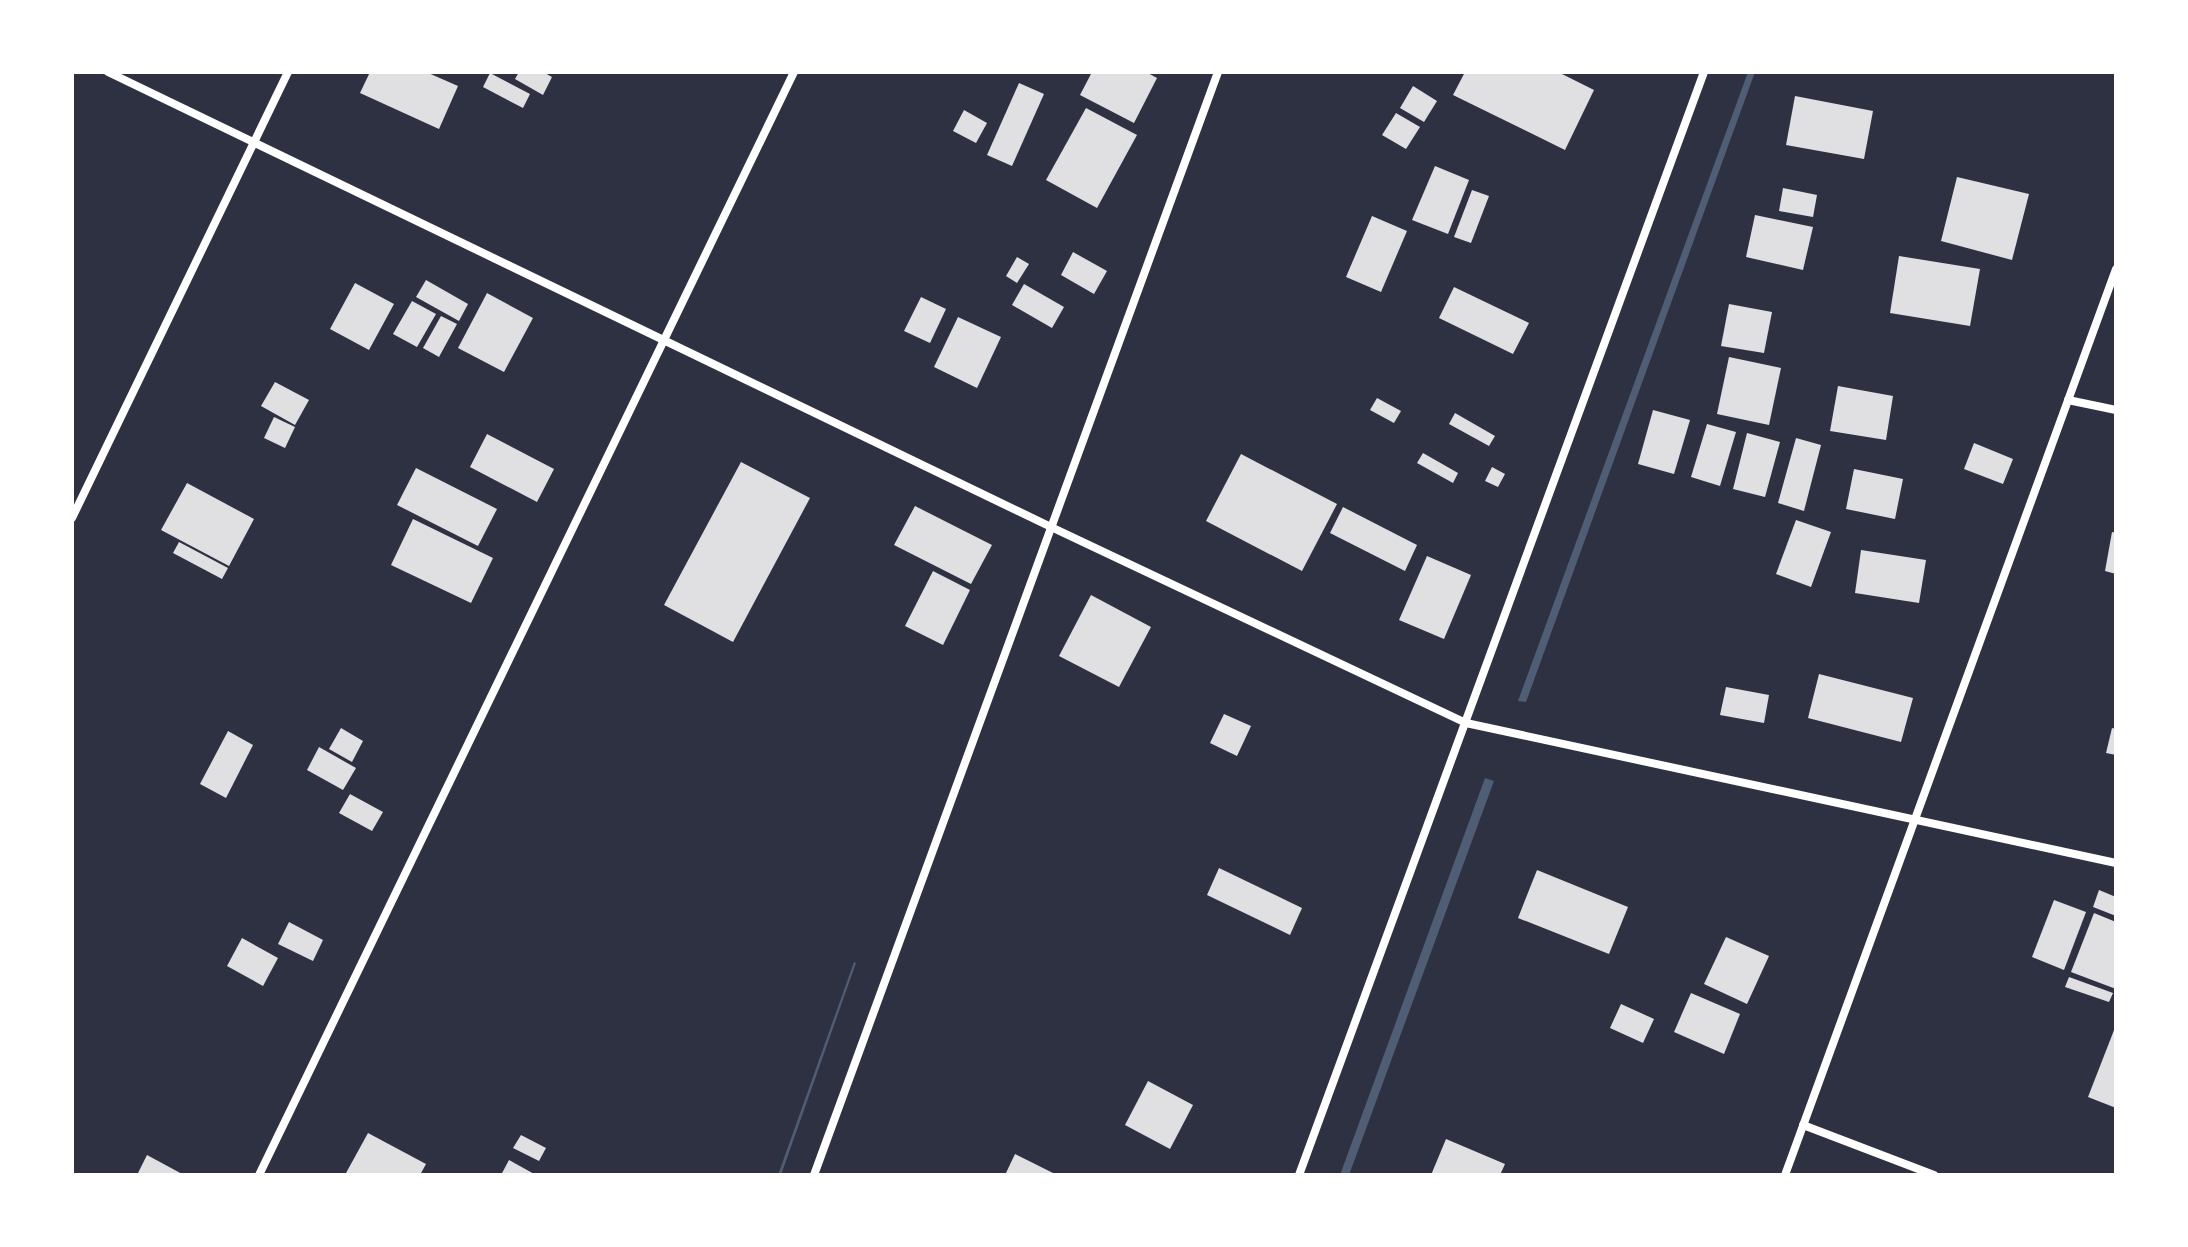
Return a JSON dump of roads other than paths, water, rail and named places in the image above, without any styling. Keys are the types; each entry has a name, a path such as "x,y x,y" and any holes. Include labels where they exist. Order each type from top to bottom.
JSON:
{"street":[{"path":"108,72 1051,527 1466,723 2116,863"},
{"path":"72,518 288,72"},
{"path":"259,1175 794,72"},
{"path":"814,1175 1218,72"},
{"path":"1299,1175 1704,72"},
{"path":"1785,1175 2116,269"},
{"path":"2068,400 2116,410"},
{"path":"1803,1125 1934,1175"}],"water":[{"path":"1748,72 1755,72 1526,702 1518,701"},
{"path":"1485,778 1494,781 1349,1175 1340,1175"},
{"path":"854,962 781,1175 778,1175"}]}
